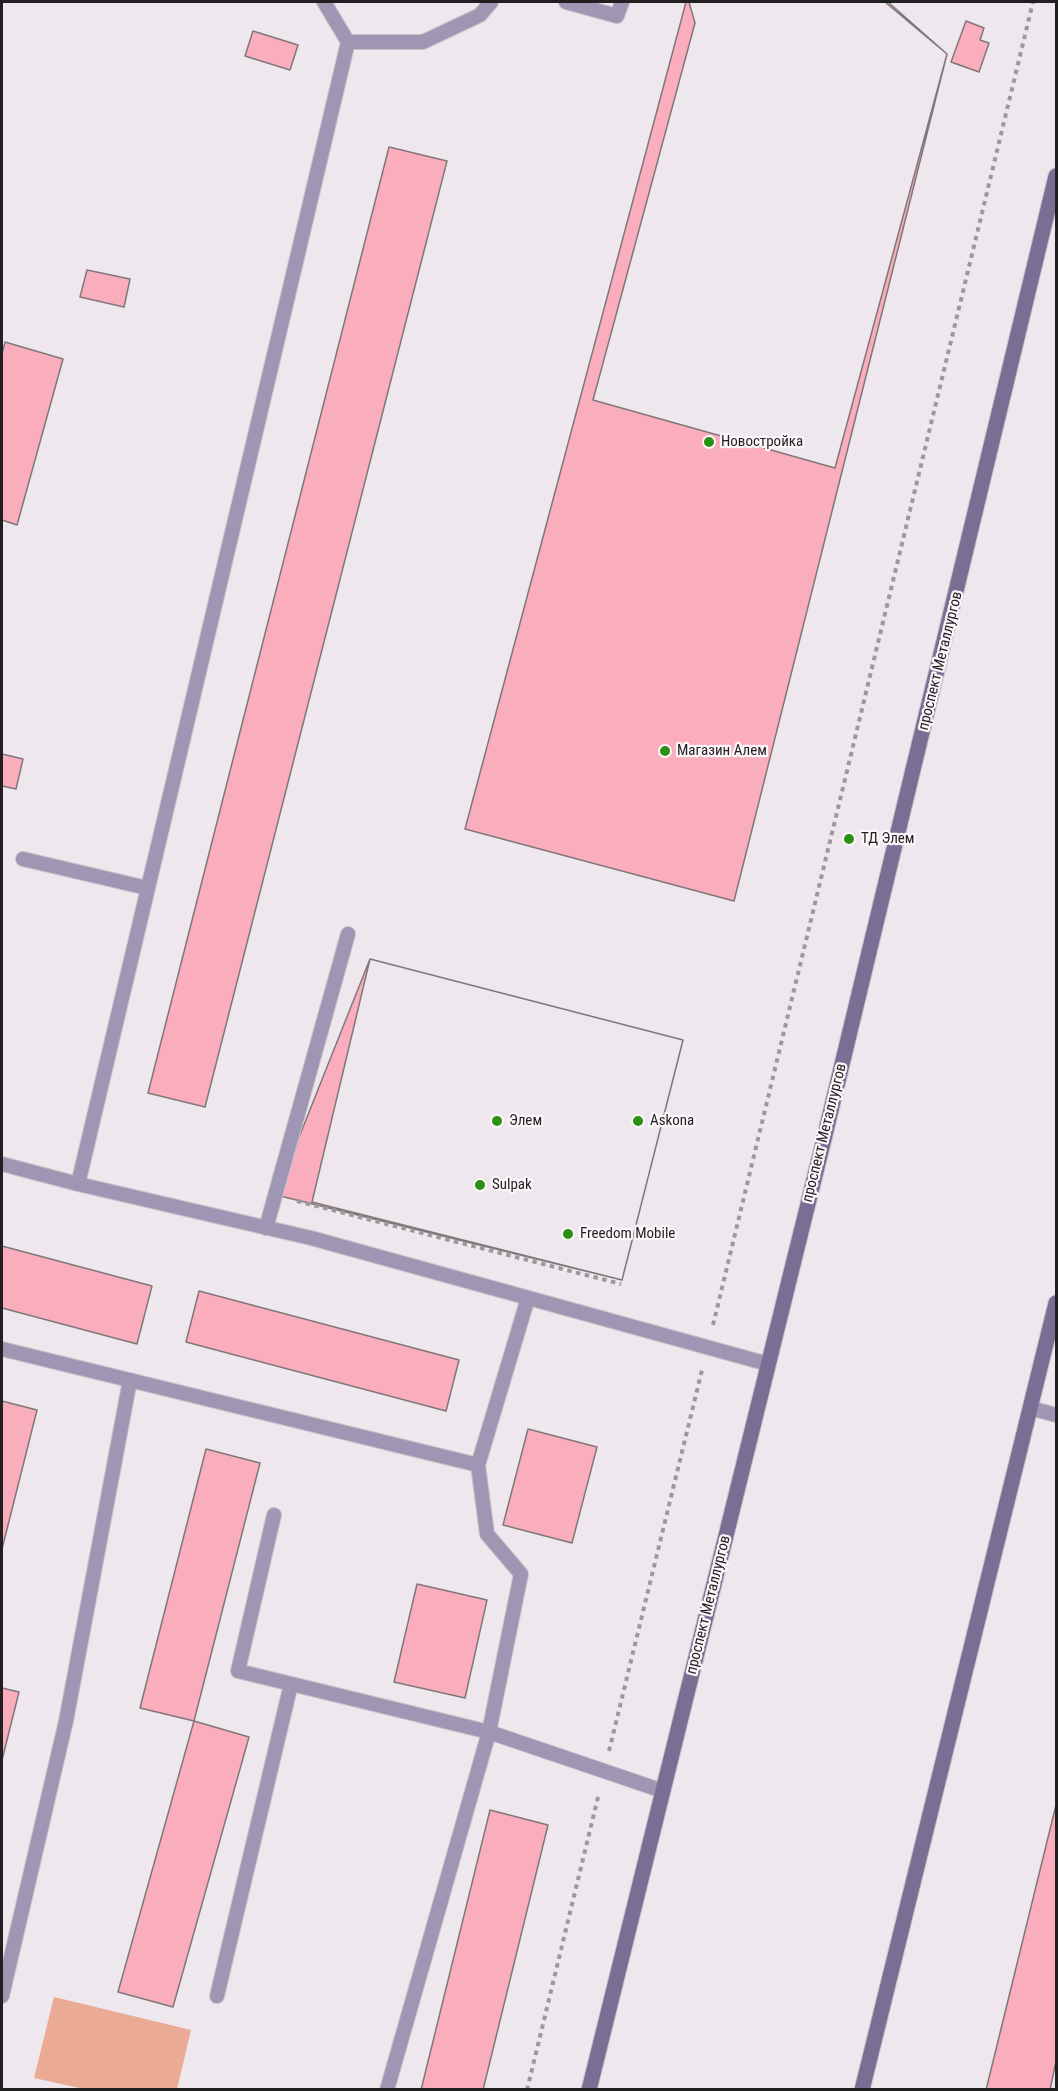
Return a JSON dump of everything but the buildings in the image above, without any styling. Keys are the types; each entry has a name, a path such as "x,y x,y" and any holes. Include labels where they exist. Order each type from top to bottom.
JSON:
{"main road":[{"name":"проспект Металлургов","path":"590,2090 979,503 1056,176"},
{"path":"862,2090 1056,1303"}],"lane":[{"path":"78,1184 348,42 324,2"},
{"path":"348,42 423,42 480,15 491,2"},
{"path":"566,2 617,16 622,2"},
{"path":"23,859 147,888"},
{"path":"266,1228 348,934"},
{"path":"2,1164 311,1238 768,1364"},
{"path":"387,2090 489,1732 521,1574 487,1534 478,1464 528,1298"},
{"path":"2,1349 478,1464"},
{"path":"2,1996 66,1721 130,1380"},
{"path":"1030,1408 1056,1415"},
{"path":"274,1515 238,1671 489,1732 663,1791"},
{"path":"217,1996 291,1684"}],"path":[{"path":"527,2090 1033,2"},
{"path":"276,1196 621,1284"}],"shaded area":[{"path":"54,1997 191,2030 177,2089 84,2089 34,2078"}],"place":[{"name":"Новостройка","path":"709,442"},
{"name":"Магазин Алем","path":"665,751"},
{"name":"ТД Элем","path":"849,839"},
{"name":"Элем","path":"497,1121"},
{"name":"Askona","path":"638,1121"},
{"name":"Sulpak","path":"480,1185"},
{"name":"Freedom Mobile","path":"568,1234"}]}
